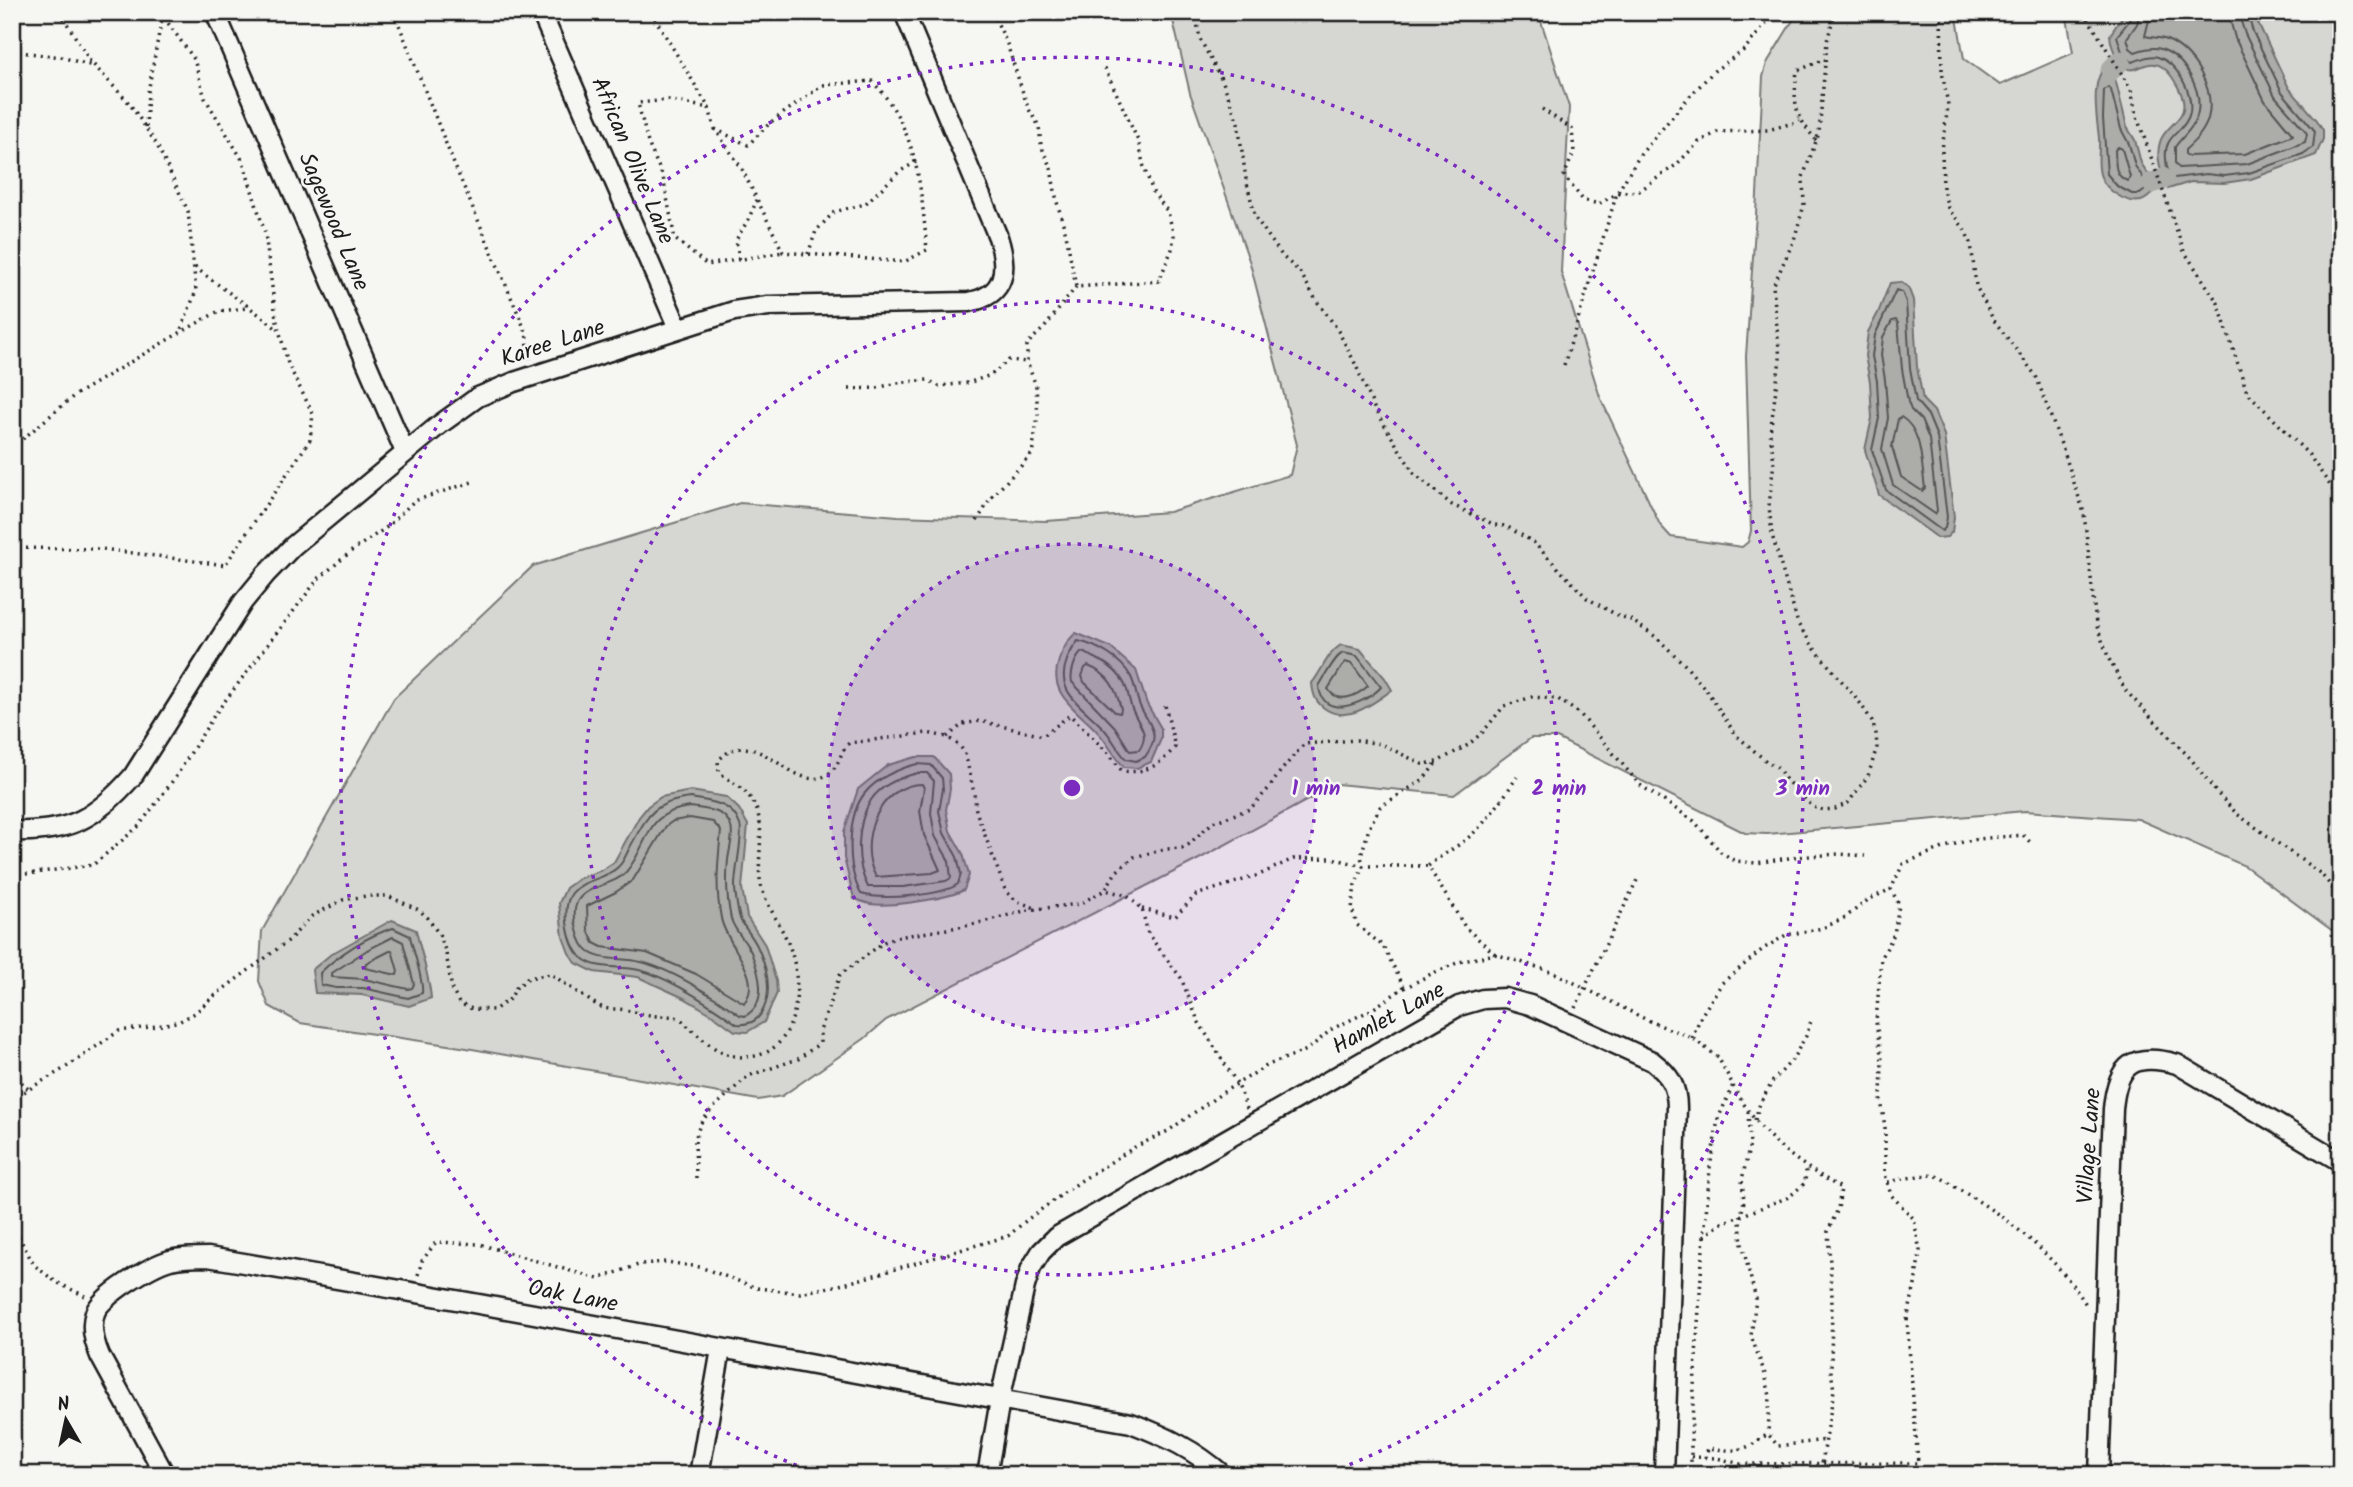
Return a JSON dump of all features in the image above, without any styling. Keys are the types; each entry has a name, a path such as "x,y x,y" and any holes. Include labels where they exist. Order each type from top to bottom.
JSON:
{"street":[{"name":"Sagewood Lane","path":"215,12 405,452"},
{"name":"African Olive Lane","path":"541,12 678,328"},
{"name":"Karee Lane","path":"12,831 38,832 68,826 93,814 112,799 133,776 243,602 266,574 293,546 405,452 478,397 533,375 734,311 768,306 969,302 982,300 992,293 1001,283 1004,264 998,237 904,12"},
{"name":"Hamlet Lane","path":"987,1475 1024,1286 1041,1252 1056,1237 1459,1006 1483,999 1505,998 1530,1005 1652,1061 1667,1072 1673,1082 1677,1095 1664,1475"},
{"name":"Village Lane","path":"2099,1475 2115,1090 2120,1075 2130,1065 2145,1059 2160,1059 2177,1064 2341,1162"},
{"name":"Oak Lane","path":"95,1310 105,1298 167,1261 208,1257 413,1291 1131,1423 1181,1444 1223,1475"},
{"path":"95,1310 92,1324 94,1343 166,1475"},
{"path":"699,1475 721,1349"}],"path":[{"path":"60,12 95,66 130,104 176,181 188,211 196,291 180,332"},
{"path":"394,12 454,164 526,332 533,375"},
{"path":"651,12 709,108 715,129 742,169 783,252"},
{"path":"992,12 1006,41 1028,108 1038,126 1041,145 1051,169 1076,287"},
{"path":"1195,12 1199,39 1223,82 1238,123 1255,217 1283,257 1300,272 1336,327 1354,361 1374,411 1414,473 1452,505 1494,525 1506,526 1533,542 1587,598 1631,620 1656,637 1692,673 1736,735 1778,768 1813,807 1823,810 1835,809 1853,798 1868,776 1877,747 1872,721 1798,624 1772,535 1769,506 1774,461 1770,433 1780,359 1773,286 1794,240 1804,205 1803,177 1816,140 1826,41 1835,12"},
{"path":"1564,365 1618,193 1655,134 1714,71 1744,50 1768,21 1768,12"},
{"path":"1941,12 1942,71 1948,105 1942,150 1943,189 1948,208 1963,227 1971,243 1976,286 1993,319 2036,376 2062,446 2084,513 2096,624 2109,659 2126,691 2192,759 2236,814 2321,874 2341,898"},
{"path":"2084,12 2131,89 2136,114 2185,251 2218,303 2247,392 2309,455 2341,501"},
{"path":"146,129 148,92 161,14"},
{"path":"12,548 102,549 225,565 310,440 313,414 288,364 270,280 265,233 243,161 205,98 194,58 161,14"},
{"path":"12,51 61,57 95,66"},
{"path":"1816,140 1800,121 1794,95 1797,71 1825,59"},
{"path":"978,521 991,498 1032,454 1038,416 1036,386 1027,362 1027,344 1045,327 1076,287 1159,281 1172,249 1174,236 1168,212 1153,192 1139,143 1104,66"},
{"path":"709,108 668,100 638,103 648,143 663,177 675,239 707,265 783,252 904,262 927,250 921,184 912,145 886,95 872,81 822,85 771,122 748,145 715,129"},
{"path":"1542,108 1573,129 1574,152 1564,176 1583,200 1598,204 1618,193 1639,191 1676,165 1699,142 1718,132 1768,130 1800,121"},
{"path":"808,254 816,231 834,212 865,204 899,172 916,162"},
{"path":"739,259 736,240 757,200"},
{"path":"194,266 279,331"},
{"path":"12,448 75,395 180,332 219,310 248,308"},
{"path":"849,389 877,388 928,380 939,386 968,383 991,375 1009,360 1027,362"},
{"path":"12,876 93,865 139,826 177,775 229,695 318,579 387,527 414,501 472,482"},
{"path":"696,1178 695,1140 700,1124 711,1110 748,1076 798,1059 820,1043 820,1031 840,975 884,942 1038,909 1079,904 1105,890 1116,872 1134,857 1182,848 1213,822 1250,808 1304,744 1356,740 1381,744 1422,764 1437,762 1468,745 1483,732 1504,706 1532,696 1558,699 1580,714 1640,785 1694,821 1721,852 1735,861 1756,863 1839,854 1865,856"},
{"path":"947,737 963,724 980,721 1043,736 1070,715 1122,771 1138,773 1159,764 1175,747 1164,701"},
{"path":"12,1099 65,1068 119,1031 157,1027 180,1021 195,1013 288,941 312,916 343,900 366,895 388,896 419,910 428,918 446,953 452,990 458,1003 472,1009 494,1010 510,999 516,988 528,978 551,974 602,1008 678,1018 707,1044 732,1056 750,1056 772,1051 781,1044 794,1014 797,974 784,932 772,914 759,875 761,823 755,804 746,792 719,772 718,761 725,753 744,748 773,758 799,776 817,779 827,775 838,764 841,750 849,743 910,733 947,737 965,753 976,811 1006,892 1017,901 1038,909"},
{"path":"1405,988 1383,946 1357,925 1352,909 1355,885 1363,866 1361,856 1369,828 1380,807 1424,779 1437,762"},
{"path":"1105,890 1126,895 1142,909 1175,917 1196,895 1259,876 1293,859 1332,858 1363,866 1428,866 1441,854 1468,838 1497,806 1517,777"},
{"path":"1692,1038 1701,1016 1721,983 1763,949 1786,935 1823,928 1891,889 1903,864 1971,840 2023,835 2030,842"},
{"path":"1428,866 1465,927 1495,954 1553,972 1647,1020 1692,1038 1718,1057 1748,1112 1791,1157 1841,1188 1838,1209 1828,1231 1832,1296 1831,1371 1834,1390 1820,1475"},
{"path":"1567,1022 1639,878"},
{"path":"1691,1457 1717,1458 1741,1464 1918,1463 1907,1320 1920,1251 1914,1219 1891,1195 1885,1174 1882,1060 1876,1022 1881,959 1894,934 1899,905 1891,889"},
{"path":"1142,909 1149,934 1181,978 1198,1021 1238,1085 1255,1124"},
{"path":"413,1291 422,1261 436,1242 479,1244 598,1279 641,1264 666,1262 700,1267 757,1288 800,1293 844,1284 1009,1236 1082,1180 1168,1130 1268,1065 1307,1050 1332,1029 1371,1010 1405,988 1459,962 1495,954"},
{"path":"1755,1120 1760,1103 1773,1082 1792,1060 1806,1036 1812,1018"},
{"path":"12,1073 28,1089"},
{"path":"1691,1475 1710,1168 1718,1119 1733,1085"},
{"path":"1748,1112 1749,1144 1742,1180 1742,1244 1756,1300 1751,1336 1770,1396 1768,1434 1778,1446 1826,1440"},
{"path":"1704,1236 1721,1223 1788,1197 1805,1183 1806,1167"},
{"path":"1888,1182 1936,1176 1964,1192 2006,1220 2041,1249 2076,1287 2088,1307 2106,1311"},
{"path":"12,1224 34,1265 56,1282 89,1298 95,1310"},
{"path":"1705,1458 1708,1448 1735,1451 1749,1448 1768,1434"}],"shaded area":[{"path":"1171,12 1538,12 1569,107 1561,272 1600,397 1660,525 1671,537 1742,547 1748,542 1751,531 1746,356 1763,77 1767,63 1798,12 1956,12 1964,59 2000,85 2073,53 2066,12 2341,12 2341,937 2245,866 2138,819 2025,811 1767,834 1745,833 1557,738 1531,738 1454,795 1337,784 1199,859 886,1020 864,1039 782,1096 758,1100 461,1047 300,1023 269,1006 259,981 262,931 394,698 533,566 740,503 898,516 1046,521 1169,512 1290,475 1297,445 1250,263 1190,93"}],"water":[{"path":"2125,12 2253,12 2289,88 2323,130 2323,139 2316,155 2251,179 2224,183 2191,182 2168,189 2160,166 2160,142 2181,115 2183,101 2170,74 2159,65 2150,64 2130,69 2117,58 2110,35"},
{"path":"2108,65 2114,74 2127,127 2135,140 2141,163 2150,177 2154,192 2141,201 2117,195 2107,187 2100,173 2096,88 2102,71"},
{"path":"1900,282 1908,287 1913,300 1917,367 1923,400 1934,411 1944,435 1954,517 1952,532 1947,537 1938,538 1879,495 1865,450 1872,418 1865,356 1868,332 1890,283"},
{"path":"1076,633 1110,647 1136,670 1147,704 1161,728 1161,739 1151,762 1137,768 1124,767 1101,736 1061,694 1056,673 1059,660"},
{"path":"1341,645 1360,649 1392,690 1361,710 1344,714 1327,710 1320,705 1314,695 1312,683 1328,657"},
{"path":"916,757 934,757 949,774 950,789 946,810 950,831 963,854 969,875 964,890 904,903 870,904 854,899 844,858 844,832 858,789 888,765"},
{"path":"691,791 726,797 739,809 748,825 742,888 747,917 765,945 777,993 764,1022 747,1032 735,1031 684,998 638,977 594,972 576,963 563,937 559,903 566,888 580,878 602,870 614,862 648,806 661,797"},
{"path":"392,920 416,930 431,998 409,1006 362,995 315,993 312,970 331,954"}],"waterway":[{"path":"2111,70 2120,61"},
{"path":"2152,183 2164,179"}]}
